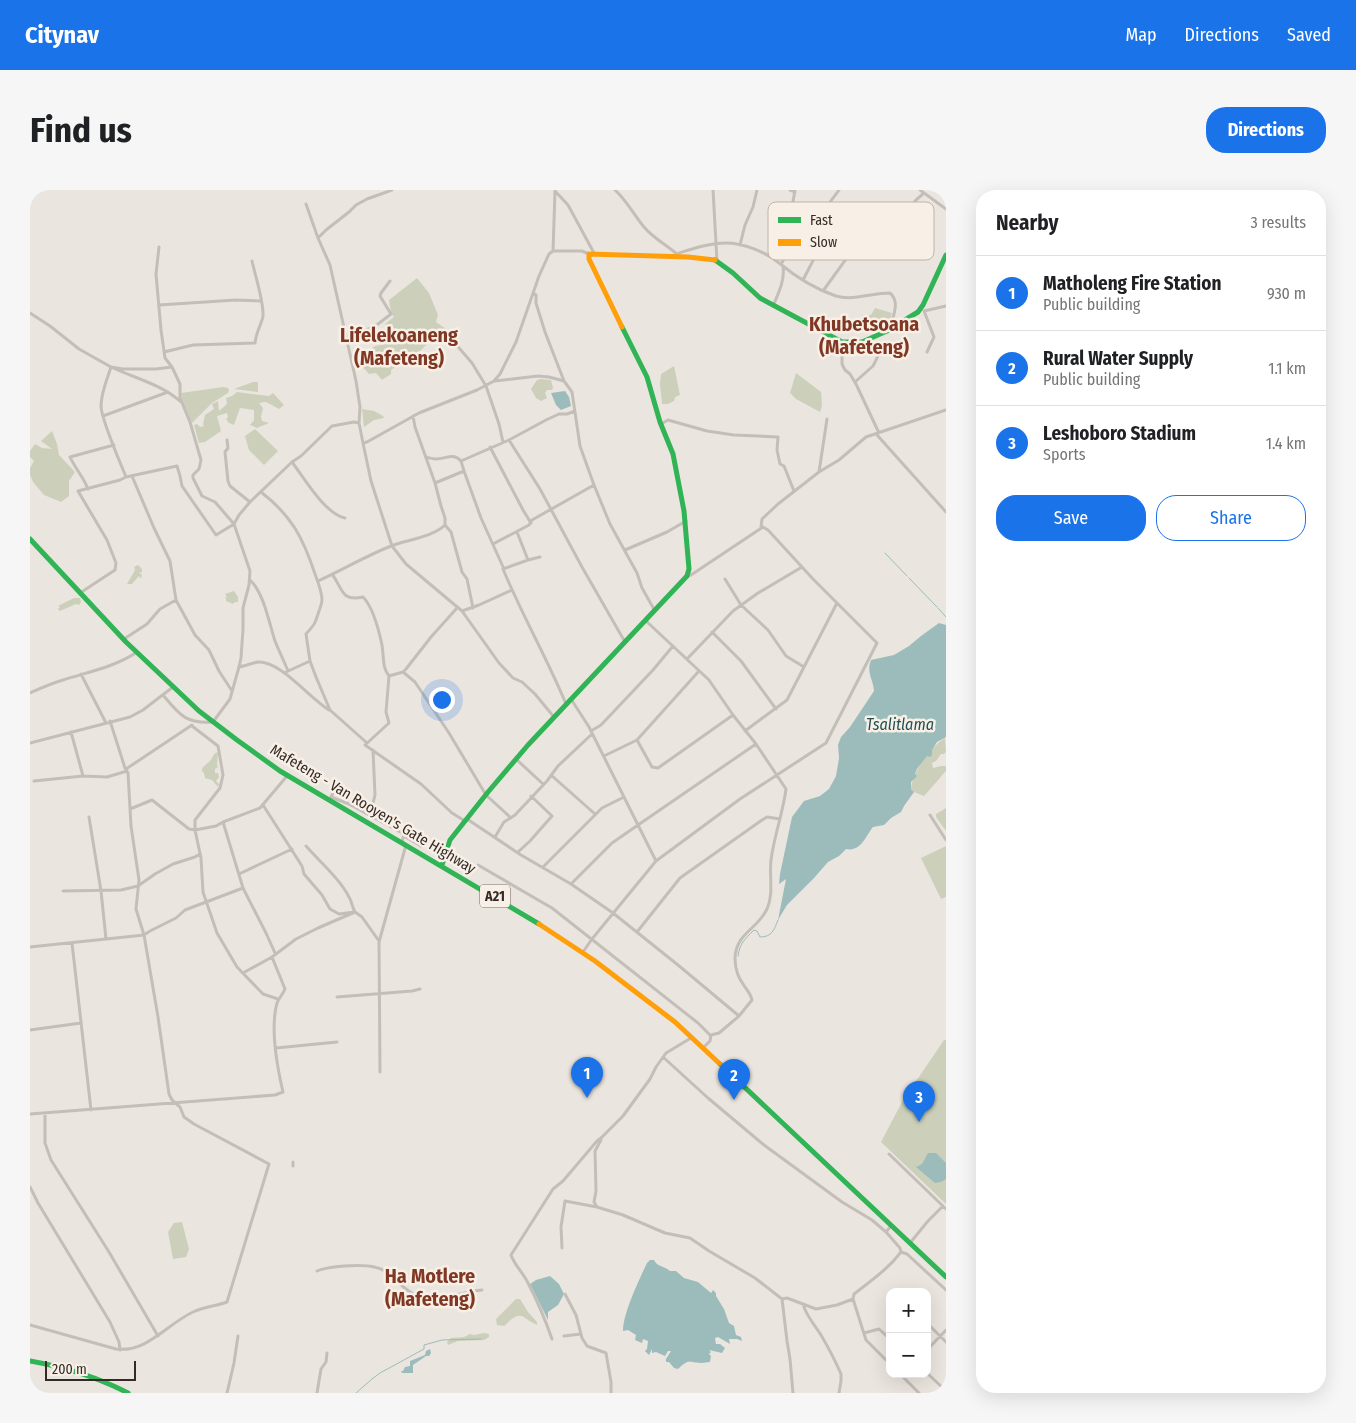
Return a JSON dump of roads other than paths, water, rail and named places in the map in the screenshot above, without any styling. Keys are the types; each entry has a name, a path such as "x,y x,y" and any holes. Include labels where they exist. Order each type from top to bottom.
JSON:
{"street":[{"path":"318,238 356,205 392,190"},
{"path":"554,250 555,190"},
{"path":"442,865 450,840 516,759 571,698 655,611 687,576 690,569 686,521 679,479 653,393 589,259 591,254 568,205 555,190"},
{"path":"615,190 621,195 653,237 678,256"},
{"path":"713,190 717,261"},
{"path":"740,245 757,190"},
{"path":"790,190 795,191"},
{"path":"831,202 839,190"},
{"path":"920,190 946,209"},
{"path":"621,195 622,191"},
{"path":"914,202 924,193"},
{"path":"306,204 330,265 360,407 359,423 371,481 392,546 406,564 462,611 499,663 513,678 522,682 535,694 554,717"},
{"path":"678,256 696,248 725,243 758,250 768,257"},
{"path":"158,247 156,274 165,358 172,367 180,384 182,402 201,460 199,470 193,478 202,496 215,502 234,524 250,571 250,580 243,608 244,629 241,658 230,699 213,722 195,721 181,716 162,695"},
{"path":"363,442 371,440 414,416 494,381 500,374 516,342 546,259 554,250 591,254 678,256 717,261 760,298 842,342 862,342 890,330 921,312 946,306"},
{"path":"927,352 934,337 921,312 946,254"},
{"path":"773,260 803,280 836,296 844,298 892,294 896,302 890,330"},
{"path":"773,306 784,274 782,266 783,260"},
{"path":"803,280 813,260"},
{"path":"823,290 845,260"},
{"path":"164,352 198,344 255,342 257,330 263,317 252,261"},
{"path":"347,339 369,329 391,314 380,296 390,281"},
{"path":"533,293 536,295 536,303 545,332 564,381 572,392 580,446 594,485 610,524 655,611"},
{"path":"159,305 236,300 261,301"},
{"path":"30,313 79,349 111,367 159,387 182,402"},
{"path":"447,334 472,363 486,386 503,442"},
{"path":"842,342 842,364 855,382 878,434 946,512"},
{"path":"855,382 873,366 878,356"},
{"path":"111,367 156,369 172,367"},
{"path":"111,367 101,407 126,477"},
{"path":"494,381 538,376 564,381"},
{"path":"103,416 168,392"},
{"path":"687,576 761,527 762,519 794,491 839,460 866,437 946,410"},
{"path":"461,461 509,440 546,420 560,414 568,414 575,411"},
{"path":"318,581 358,560 392,546 430,534 441,529 444,525 446,519 414,416"},
{"path":"661,424 668,420 707,431 778,437 777,450 780,464 784,466 794,491"},
{"path":"819,472 826,420"},
{"path":"80,593 115,570 116,563 107,540 78,491 126,477 177,466 182,486 216,535 234,524 250,502 332,426 354,422 359,423"},
{"path":"227,440 228,448 225,452 225,462 230,486 250,502"},
{"path":"509,440 551,509 625,642"},
{"path":"88,488 70,457 114,445"},
{"path":"490,447 522,510 531,523"},
{"path":"427,457 436,459 452,456 460,458 481,518 512,590 566,704"},
{"path":"292,462 330,511 339,517 345,518"},
{"path":"435,483 464,471"},
{"path":"132,476 170,561 176,600 195,636 209,650 219,671 232,691"},
{"path":"493,544 529,526 532,520 594,485"},
{"path":"261,492 294,525 306,547 318,581 322,603 316,622 306,634 310,661 330,710"},
{"path":"625,550 667,532 686,521"},
{"path":"444,525 450,532 462,572 466,579 473,608"},
{"path":"583,952 656,861 776,774 826,743 877,642 768,530 761,527"},
{"path":"517,532 528,560"},
{"name":"Mafeteng - Van Rooyen's Gate Highway","path":"30,539 137,652 199,711 236,740 287,776 331,799 524,914 583,952 648,1001 703,1048 946,1277"},
{"path":"504,569 540,557"},
{"path":"687,659 724,619 741,605 802,567"},
{"path":"332,574 346,596 351,599 363,597 366,601 372,612 379,634 383,662 389,676 386,712 389,722 367,743"},
{"path":"725,579 741,605 768,630 786,656 804,667"},
{"path":"250,580 255,585 259,594 286,671 302,689 322,706 330,710 367,743 365,745 421,784 452,813 571,884 613,913 739,1016"},
{"path":"462,611 512,590"},
{"path":"124,639 147,624 160,609 176,600"},
{"path":"745,731 787,700 837,603"},
{"path":"389,676 403,672 457,608"},
{"path":"645,620 709,680 786,789 771,862 771,896 768,907 762,918 740,939 736,948 736,970 752,998 739,1016 719,1033 711,1035"},
{"path":"712,632 742,661 776,709"},
{"path":"495,838 504,822 511,818 558,766 629,696 673,646"},
{"path":"30,693 61,680 104,668 137,652"},
{"path":"239,667 259,662 286,671 310,661"},
{"path":"604,756 638,740 699,671"},
{"path":"403,672 415,682 486,795 511,818"},
{"path":"30,1325 120,1350 129,1349 158,1336 166,1328 194,1312 227,1302 269,1164 184,1117 180,1107 172,1100 169,1094 144,935 136,909 139,880 131,826 128,773 108,722 81,674"},
{"path":"30,743 130,717 143,710 173,687"},
{"path":"571,698 592,732 656,861"},
{"path":"638,740 652,767 658,768 733,715"},
{"path":"34,781 83,776 106,777 126,770 192,726 195,721"},
{"path":"192,726 218,746 223,775 220,788 195,820 203,892 206,902 217,933 237,967 263,994 278,999"},
{"path":"71,732 83,776"},
{"path":"571,884 612,843 756,744"},
{"path":"370,815 375,795 373,750"},
{"path":"516,759 543,784"},
{"path":"551,775 595,814"},
{"path":"130,809 152,800 189,829 195,830 216,826 253,812 263,805 287,776"},
{"path":"337,785 331,799 350,804 404,834 404,836 421,846"},
{"path":"518,852 552,816 531,796"},
{"path":"543,867 595,814 602,808 624,797"},
{"path":"263,805 302,866 304,874 322,895 330,909 339,914 355,912"},
{"path":"930,815 946,840"},
{"path":"89,817 101,891 106,939"},
{"path":"637,932 680,878 767,817 780,819"},
{"path":"30,1114 275,1096 283,1092 273,1026 278,999 282,996 285,989 266,933 243,888 223,822"},
{"path":"380,1072 379,942 404,843 404,836"},
{"path":"306,846 335,877 350,898 355,912 362,917 379,942"},
{"path":"239,874 292,850"},
{"path":"64,891 122,890 138,886 173,864 200,854"},
{"path":"478,865 544,903 592,939 711,1035"},
{"path":"30,948 144,935 176,918 186,910 243,888"},
{"path":"243,973 296,939 355,912"},
{"path":"72,943 91,1110"},
{"path":"337,996 420,989"},
{"path":"30,1030 82,1023"},
{"path":"703,1048 707,1045 711,1035"},
{"path":"552,1339 546,1321 528,1285 510,1255 553,1189 596,1141 623,1116 666,1054 691,1038"},
{"path":"276,1048 337,1042"},
{"path":"664,1057 708,1098 764,1145 842,1202 872,1220 886,1232 900,1248 901,1252 907,1254 946,1290"},
{"path":"45,1113 45,1143 51,1160 158,1336"},
{"path":"597,1207 594,1202 596,1191 595,1151 601,1138"},
{"path":"890,1154 944,1208 928,1221 910,1243"},
{"path":"30,1187 110,1322 119,1342 120,1350"},
{"path":"562,1248 561,1227 566,1201 597,1207 623,1215 665,1233 690,1238 755,1278 782,1299 787,1298 819,1309 852,1299 854,1294 879,1275 901,1252"},
{"path":"886,1232 892,1225"},
{"path":"927,1272 934,1265"},
{"path":"316,1271 334,1267 372,1266 390,1274 413,1294 418,1296 436,1298 482,1290"},
{"path":"565,1294 576,1315 581,1334 587,1346 606,1353 611,1393"},
{"path":"782,1299 793,1393"},
{"path":"852,1299 866,1340 886,1360"},
{"path":"803,1304 805,1311 824,1340 841,1374 839,1393"},
{"path":"931,1327 946,1342"},
{"path":"864,1333 879,1329 886,1335"},
{"path":"931,1346 946,1330"},
{"path":"564,1336 581,1334"},
{"path":"227,1393 238,1336"},
{"path":"317,1393 321,1369 326,1362 327,1353"},
{"path":"30,1361 80,1372 128,1393"},
{"path":"931,1377 946,1391"},
{"path":"904,1378 919,1393"}],"water":[{"path":"565,391 571,406 561,410 556,405 551,393"},
{"name":"Tsalitlama","path":"939,623 946,625 946,737 937,742 932,750 932,755 930,757 927,756 917,769 915,774 917,776 911,782 911,789 914,792 901,812 884,825 873,827 859,846 846,849 839,856 828,862 787,905 778,920 786,879 779,884 780,874 792,817 804,801 820,796 829,789 836,776 839,758 838,745 841,737 874,691 869,672 871,660 894,655"},
{"path":"928,1153 936,1153 946,1163 946,1179 941,1182 935,1183 916,1167 922,1164"},
{"path":"650,1260 654,1260 657,1264 670,1271 676,1271 684,1278 698,1282 711,1293 713,1290 724,1309 729,1323 734,1326 736,1335 741,1337 742,1341 729,1339 730,1344 718,1337 715,1338 716,1344 720,1344 725,1348 722,1353 709,1350 711,1352 709,1354 711,1356 710,1362 687,1362 678,1369 674,1368 669,1362 666,1362 671,1351 668,1351 665,1356 656,1352 652,1353 652,1349 649,1355 645,1351 648,1341 643,1339 642,1343 635,1340 636,1335 628,1330 623,1331 632,1297"},
{"path":"550,1276 559,1284 564,1294 558,1305 548,1312 548,1320 530,1284"},
{"path":"430,1349 431,1353 429,1356 413,1365 413,1373 402,1373 401,1371 405,1367 410,1366 410,1361 425,1355 426,1351"}],"waterway":[{"path":"885,553 907,576"},
{"path":"909,578 937,607"},
{"path":"938,608 946,617"},
{"path":"738,956 743,942 754,930 757,931 760,937 767,936 774,930 778,920"},
{"path":"356,1393 380,1373 424,1349 424,1345 442,1340 481,1339"}],"place":[{"name":"Matholeng Fire Station","path":"587,1098"},
{"name":"Rural Water Supply","path":"734,1100"},
{"name":"Leshoboro Stadium","path":"919,1122"}],"district":[{"name":"Khubetsoana (Mafeteng)","path":"864,336"},
{"name":"Lifelekoaneng (Mafeteng)","path":"399,346"},
{"name":"Ha Motlere (Mafeteng)","path":"430,1288"}]}
